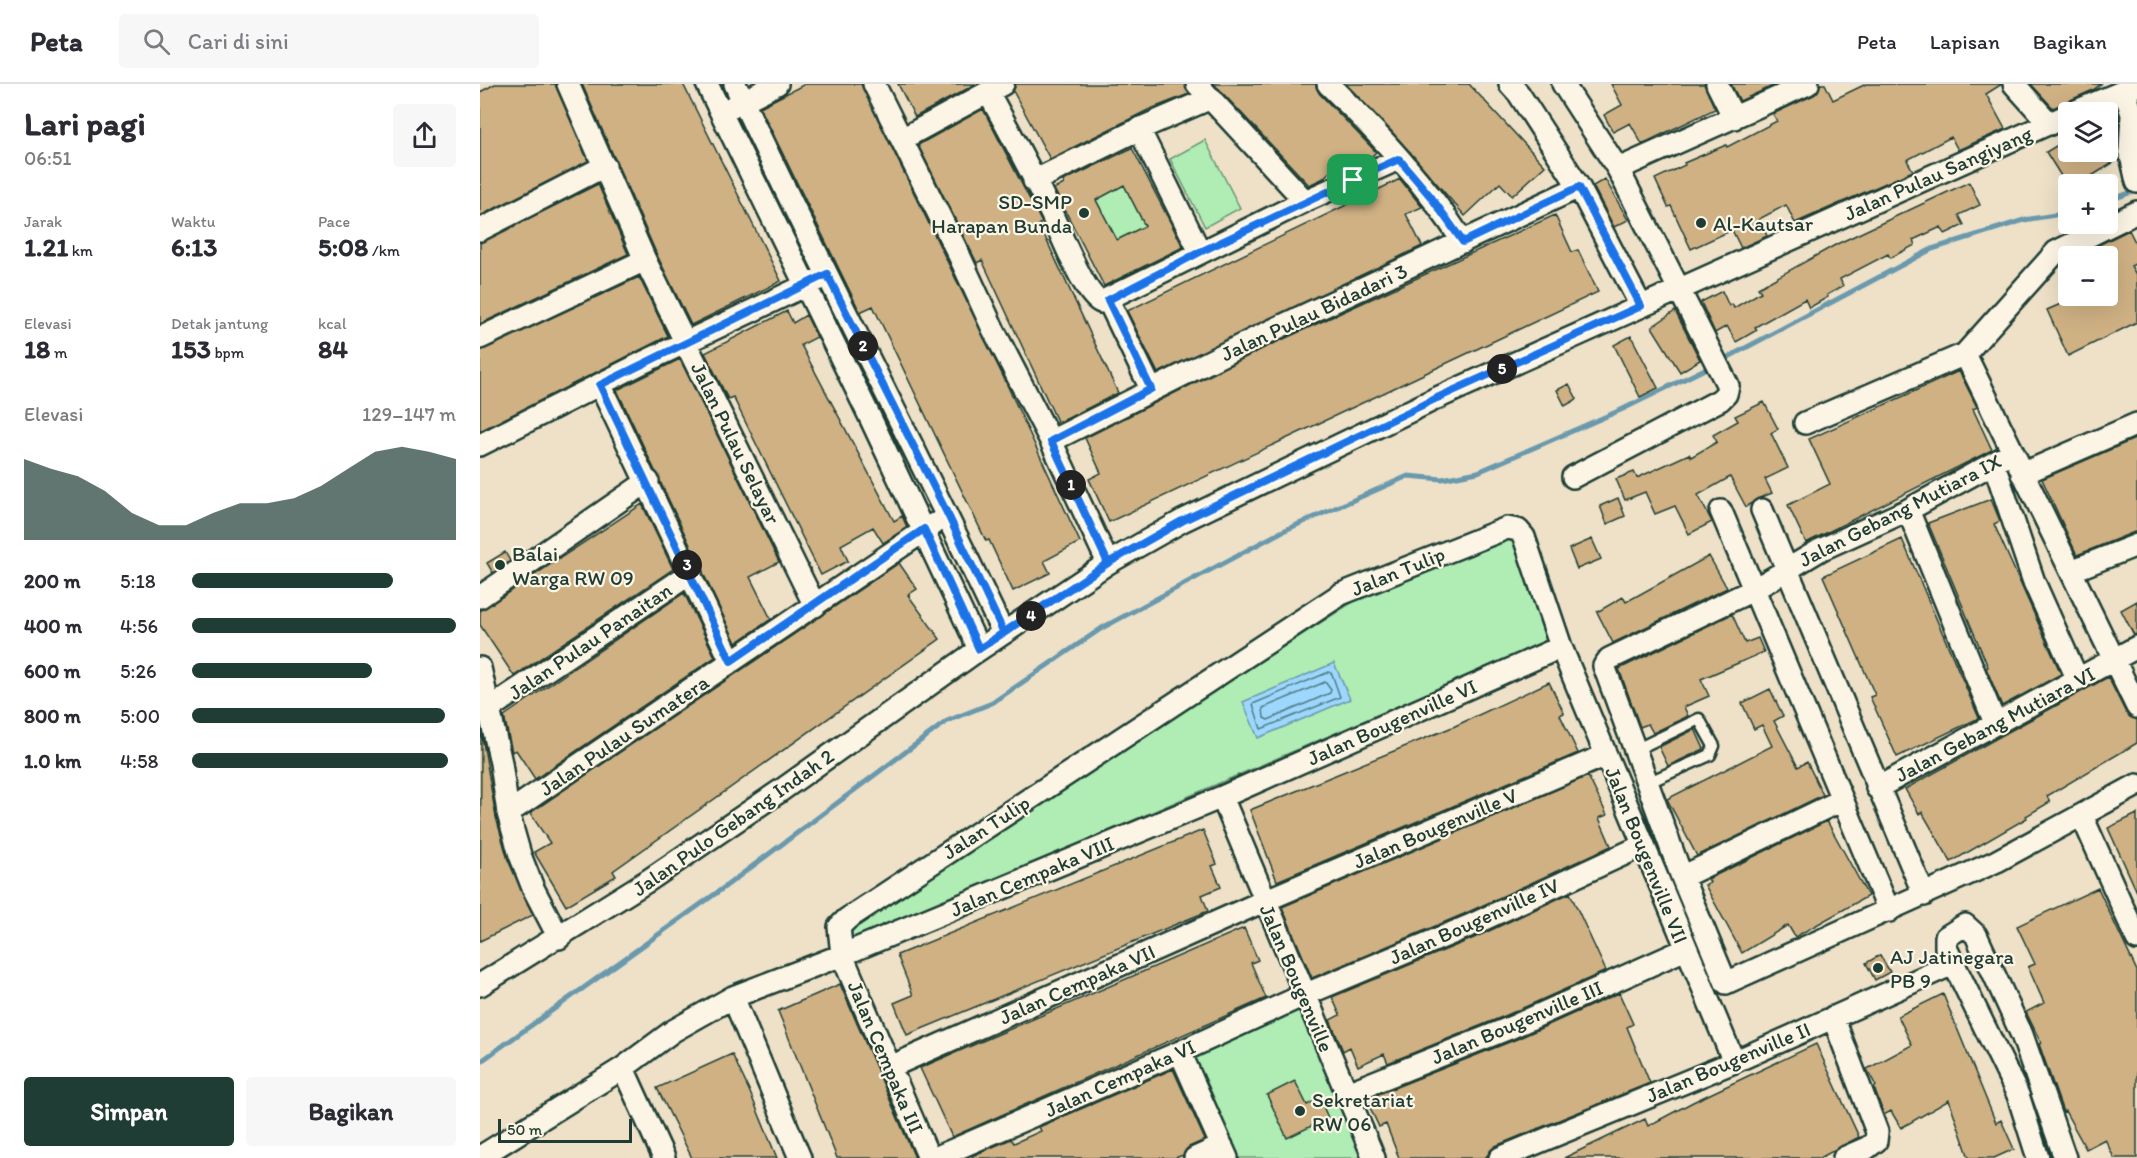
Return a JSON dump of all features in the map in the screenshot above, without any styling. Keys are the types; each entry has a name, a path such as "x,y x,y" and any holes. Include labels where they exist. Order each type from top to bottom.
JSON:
{"street":[{"name":"Jalan Pulau Selayar","path":"568,84 645,260 815,606"},
{"path":"707,84 807,285 979,649"},
{"path":"720,112 739,93 777,84"},
{"path":"874,84 994,331 1051,441 1108,563"},
{"path":"1328,84 1399,159 1431,197 1463,242"},
{"path":"1510,84 1519,94 1579,187 1641,306"},
{"path":"1563,84 1618,170 1728,386 1726,394 1720,400 1573,477"},
{"path":"1717,84 1734,118"},
{"path":"1618,170 1808,84"},
{"path":"2014,84 2058,118"},
{"path":"902,139 996,88 1034,181 1051,211 1066,248 1103,301 1151,389"},
{"path":"2099,102 2131,89 2130,151 2136,179"},
{"path":"1034,181 1139,129 1204,91 1305,201"},
{"path":"739,93 1004,633"},
{"name":"Jalan Pulau Sangiyang","path":"1004,633 1108,563 1201,511 1373,428 2058,119"},
{"path":"1139,129 1200,252"},
{"path":"1103,301 1305,201 1399,159"},
{"path":"480,230 605,166"},
{"name":"Jalan Pulau Bidadari 3","path":"1051,441 1151,389 1579,187"},
{"path":"1805,423 1965,354 2056,252 2137,212"},
{"path":"480,338 645,260"},
{"path":"480,445 827,274"},
{"path":"1965,354 2003,458 2034,582 2077,678"},
{"path":"600,385 648,481 731,661"},
{"path":"2022,474 2137,424"},
{"path":"2003,458 2022,474 2137,707"},
{"name":"Jalan Gebang Mutiara IX","path":"1635,750 1604,666 1609,659 1753,590 1788,567 1908,510 2003,458"},
{"path":"480,597 648,481"},
{"path":"1762,510 1788,567 1877,788 1924,895"},
{"path":"1908,510 1995,723"},
{"path":"1721,511 1889,911"},
{"name":"Jalan Pulau Sumatera","path":"508,813 815,606 924,529 949,517"},
{"name":"Jalan Tulip","path":"842,955 839,927 847,919 1341,594 1507,528 1518,531 1524,537"},
{"name":"Jalan Bougenville VII","path":"1524,537 1561,647 1734,1062"},
{"path":"2070,571 2137,545"},
{"name":"Jalan Pulau Panaitan","path":"490,708 691,573"},
{"name":"Jalan Pulo Gebang Indah 2","path":"480,985 560,938 783,789 1004,633"},
{"name":"Jalan Bougenville VI","path":"1222,797 1561,647"},
{"name":"Jalan Gebang Mutiara VI","path":"1877,788 2137,647"},
{"path":"480,668 490,708 508,813 529,879 560,938"},
{"path":"1635,750 1682,877 1724,981 1729,984 1924,895 2082,816 2137,785"},
{"name":"Jalan Bougenville V","path":"1264,901 1606,755"},
{"name":"Jalan Cempaka VIII","path":"842,955 1222,797"},
{"name":"Jalan Bougenville","path":"1222,797 1374,1158"},
{"path":"1682,877 1842,800"},
{"path":"2082,816 2137,939"},
{"name":"Jalan Bougenville IV","path":"1304,995 1469,926 1644,845"},
{"name":"Jalan Cempaka VII","path":"890,1067 1264,901"},
{"path":"2038,1158 2018,1095 1946,948 1946,936 1954,929 1965,925 1976,935 2022,1035 2065,1158"},
{"name":"Jalan Bougenville III","path":"1347,1093 1512,1027 1686,949"},
{"path":"480,1157 623,1068 673,1031 733,996 842,955"},
{"name":"Jalan Cempaka III","path":"842,955 929,1158"},
{"name":"Jalan Bougenville II","path":"1500,1158 1734,1062 1955,963"},
{"name":"Jalan Cempaka VI","path":"935,1158 1180,1052 1304,995"},
{"path":"733,996 800,1158"},
{"path":"1833,1017 1877,1132 1876,1141 1867,1148 1844,1158"},
{"path":"1180,1052 1224,1152 1196,1158"},
{"path":"623,1068 662,1157"}],"lane":[{"path":"1635,750 1699,719 1714,746 1710,755 1647,783"}],"green space":[{"path":"1205,140 1240,208 1205,227 1170,159"},
{"path":"1124,185 1145,226 1117,240 1096,200"},
{"path":"1508,525 1553,639 849,943 844,929 1387,580"},
{"path":"1304,995 1374,1158 1226,1158 1180,1052"}],"water":[{"path":"1334,663 1350,699 1258,738 1243,702"}],"building":[{"path":"495,84 555,84 588,161 480,216 480,92"},
{"path":"582,84 683,84 781,281 691,325 657,255"},
{"path":"805,84 861,84 1002,374 1080,542 1044,561 1050,573 1013,591 989,540 986,541 873,306 860,312 760,107"},
{"path":"898,84 976,84 915,117"},
{"path":"1016,84 1185,84 1189,94 1148,110 1050,159 1013,91"},
{"path":"1214,84 1316,84 1319,93 1376,152 1369,159 1349,168 1342,161 1322,179 1309,185"},
{"path":"1346,84 1469,84 1545,166 1512,196 1500,183 1465,216 1392,132"},
{"path":"1611,84 1704,84 1715,109 1642,144 1630,123 1613,132 1604,115 1622,105"},
{"path":"1731,84 1777,84 1740,101"},
{"path":"1821,84 1825,84 1833,100 1866,84 2002,84 1986,94 2005,129 1958,150 1951,137 1907,160 1913,171 1795,223 1786,205 1759,219 1767,236 1741,248 1732,230 1691,249 1671,206 1668,207 1655,179 1685,165 1684,163 1726,145 1727,147 1777,121 1773,114 1814,95"},
{"path":"2031,84 2101,84 2066,102 2058,102 2058,106 2053,108"},
{"path":"983,109 1042,223 1039,224 1118,393 1058,423 982,260 977,263 918,145"},
{"path":"2118,112 2119,159 2118,160"},
{"path":"2058,145 2058,162 2114,162 2095,174 2060,174 2046,152"},
{"name":"SD-SMP Harapan Bunda","path":"1132,148 1183,247 1104,286 1054,189 1064,184 1063,181","holes":["1124,185 1145,226 1117,240 1096,200"]},
{"path":"1400,179 1422,207 1406,214 1422,246 1158,373 1127,311"},
{"path":"1605,179 1628,220 1614,227 1593,186"},
{"path":"1969,182 1980,205 1959,215 1964,225 1945,234 1941,227 1913,240 1915,245 1890,258 1888,254 1840,279 1843,286 1809,308 1805,299 1755,327 1757,330 1736,342 1727,326 1715,333 1701,302 1722,291 1729,306 1732,304 1734,308 1761,292 1758,288 1837,244"},
{"path":"598,184 628,254 480,324 480,243"},
{"path":"1555,215 1572,252 1578,250 1598,292 1109,522 1089,479 1101,473 1085,438 1264,348"},
{"path":"2129,230 2137,246 2137,263 2131,266 2137,276 2137,322 2068,356 2047,310 2058,305 2118,306 2118,246 2096,246"},
{"path":"639,277 668,336 480,431 480,351"},
{"path":"787,311 793,323 806,315 817,337 801,345 894,521 902,516 907,527 883,543 873,527 841,545 848,561 821,575 733,397 728,399 705,353"},
{"path":"1675,311 1700,360 1680,372 1652,327"},
{"path":"1631,336 1658,388 1640,397 1614,345"},
{"path":"680,359 779,562 750,577 771,619 736,643 617,390"},
{"path":"1959,371 1977,407 1973,409 1992,450 1806,543 1788,505 1830,484 1809,439"},
{"path":"1569,384 1577,399 1565,406 1557,390"},
{"path":"1764,402 1778,429 1771,433 1788,468 1765,479 1772,493 1757,499 1746,507 1730,477 1698,495 1712,522 1689,534 1675,506 1655,514 1645,492 1625,500 1616,479 1634,472 1637,478 1689,454 1691,457 1717,442 1713,435 1738,421 1735,416"},
{"path":"2137,438 2137,531 2077,555 2042,479"},
{"path":"1618,498 1625,516 1607,524 1600,506"},
{"path":"1991,499 2000,521 1994,524 2061,674 2002,706 1928,523"},
{"path":"642,504 673,569 514,676 480,625 480,611"},
{"path":"1592,539 1601,559 1577,569 1569,549"},
{"path":"1902,539 1979,718 1897,757 1870,697 1875,695 1823,576"},
{"path":"505,552 510,561 493,573 487,563"},
{"path":"1709,556 1727,588 1613,643 1597,612 1623,597 1626,602"},
{"path":"899,563 917,589 908,595 940,639 613,871 616,876 566,906 534,852 550,843 530,813"},
{"path":"684,593 715,657 535,779 516,750 512,752 504,716"},
{"path":"2137,601 2137,634 2134,635 2121,610"},
{"path":"1732,614 1745,643 1758,638 1764,652 1701,679 1709,696 1684,707 1688,716 1653,733 1648,724 1640,727 1619,669"},
{"path":"2108,677 2126,713 2137,720 2137,743 2047,796 2050,802 2026,816 2027,818 1951,862 1922,812 1919,814 1905,789"},
{"path":"1549,682 1564,713 1560,715 1578,753 1277,881 1250,810 1455,726"},
{"path":"1770,689 1783,716 1774,721 1798,767 1807,762 1823,795 1697,856 1667,799 1772,746 1762,725 1754,729 1742,703"},
{"path":"1695,729 1704,749 1668,766 1659,747"},
{"path":"481,730 496,817 508,860 533,915 480,941"},
{"path":"1588,776 1607,815 1599,818 1611,846 1464,914 1312,978 1282,907"},
{"path":"2137,814 2137,892 2108,828"},
{"path":"1827,821 1868,896 1795,937 1788,925 1742,953 1705,885 1710,882 1708,879"},
{"path":"1203,830 1217,864 1212,866 1221,887 1202,895 1208,911 907,1035 894,1003 913,995 897,955"},
{"path":"2098,888 2137,971 2137,1158 2114,1158 2105,1139 2086,1149 2065,1111 2063,1112 2039,1044 2041,1043 2026,1012 2044,1003 2028,967 2035,964 2017,926"},
{"path":"1570,893 1606,971 1507,1015 1388,1063 1384,1054 1358,1066 1350,1047 1343,1051 1330,1020 1340,1015 1332,997 1474,938"},
{"path":"1244,928 1258,960 1251,963 1266,998 952,1137 920,1068"},
{"name":"AJ Jatinegara PB 9","path":"1880,955 1890,972 1875,980 1866,963"},
{"path":"840,984 915,1158 837,1158 778,1011"},
{"path":"1619,993 1633,1024 1627,1027 1650,1083 1495,1146 1485,1158 1399,1158 1386,1124 1379,1127 1366,1099 1517,1039"},
{"path":"1943,994 1996,1123 2001,1120 2014,1149 1994,1158 1969,1158 1949,1100 1901,1128 1891,1111 1884,1115 1874,1088 1876,1086 1867,1069 1912,1045 1898,1016"},
{"path":"1816,1044 1859,1137 1820,1158 1564,1158 1645,1119 1648,1126 1693,1102"},
{"path":"732,1054 777,1158 692,1158 657,1088"},
{"path":"1173,1069 1205,1140 1189,1147 1183,1155 1175,1158 973,1158 972,1156 1011,1139 1014,1143 1041,1131 1039,1127"},
{"name":"Sekretariat RW 06","path":"1295,1081 1307,1105 1320,1099 1328,1118 1287,1138 1267,1095"}],"waterway":[{"path":"2118,197 2137,190"},
{"path":"1719,362 1932,249 2024,220 2058,215"},
{"path":"480,1062 722,889 947,721 992,703 1102,628 1283,531 1408,476 1442,479 1478,472 1623,409 1711,366"}],"place":[{"name":"SD-SMP Harapan Bunda","path":"1084,213"},
{"name":"Al-Kautsar","path":"1701,223"},
{"name":"Balai Warga RW 09","path":"500,565"},
{"name":"AJ Jatinegara PB 9","path":"1878,968"},
{"name":"Sekretariat RW 06","path":"1300,1111"}],"route":[{"path":"1353,180 1200,252 1108,300 1151,389 1051,441 1108,563 1061,596 1004,633 949,517 827,274 600,385 662,510 731,661 871,568 924,529 979,649 1027,618 1061,596 1108,563 1201,511 1437,398 1641,306 1579,187 1463,242 1431,197 1399,159 1353,180"}]}
